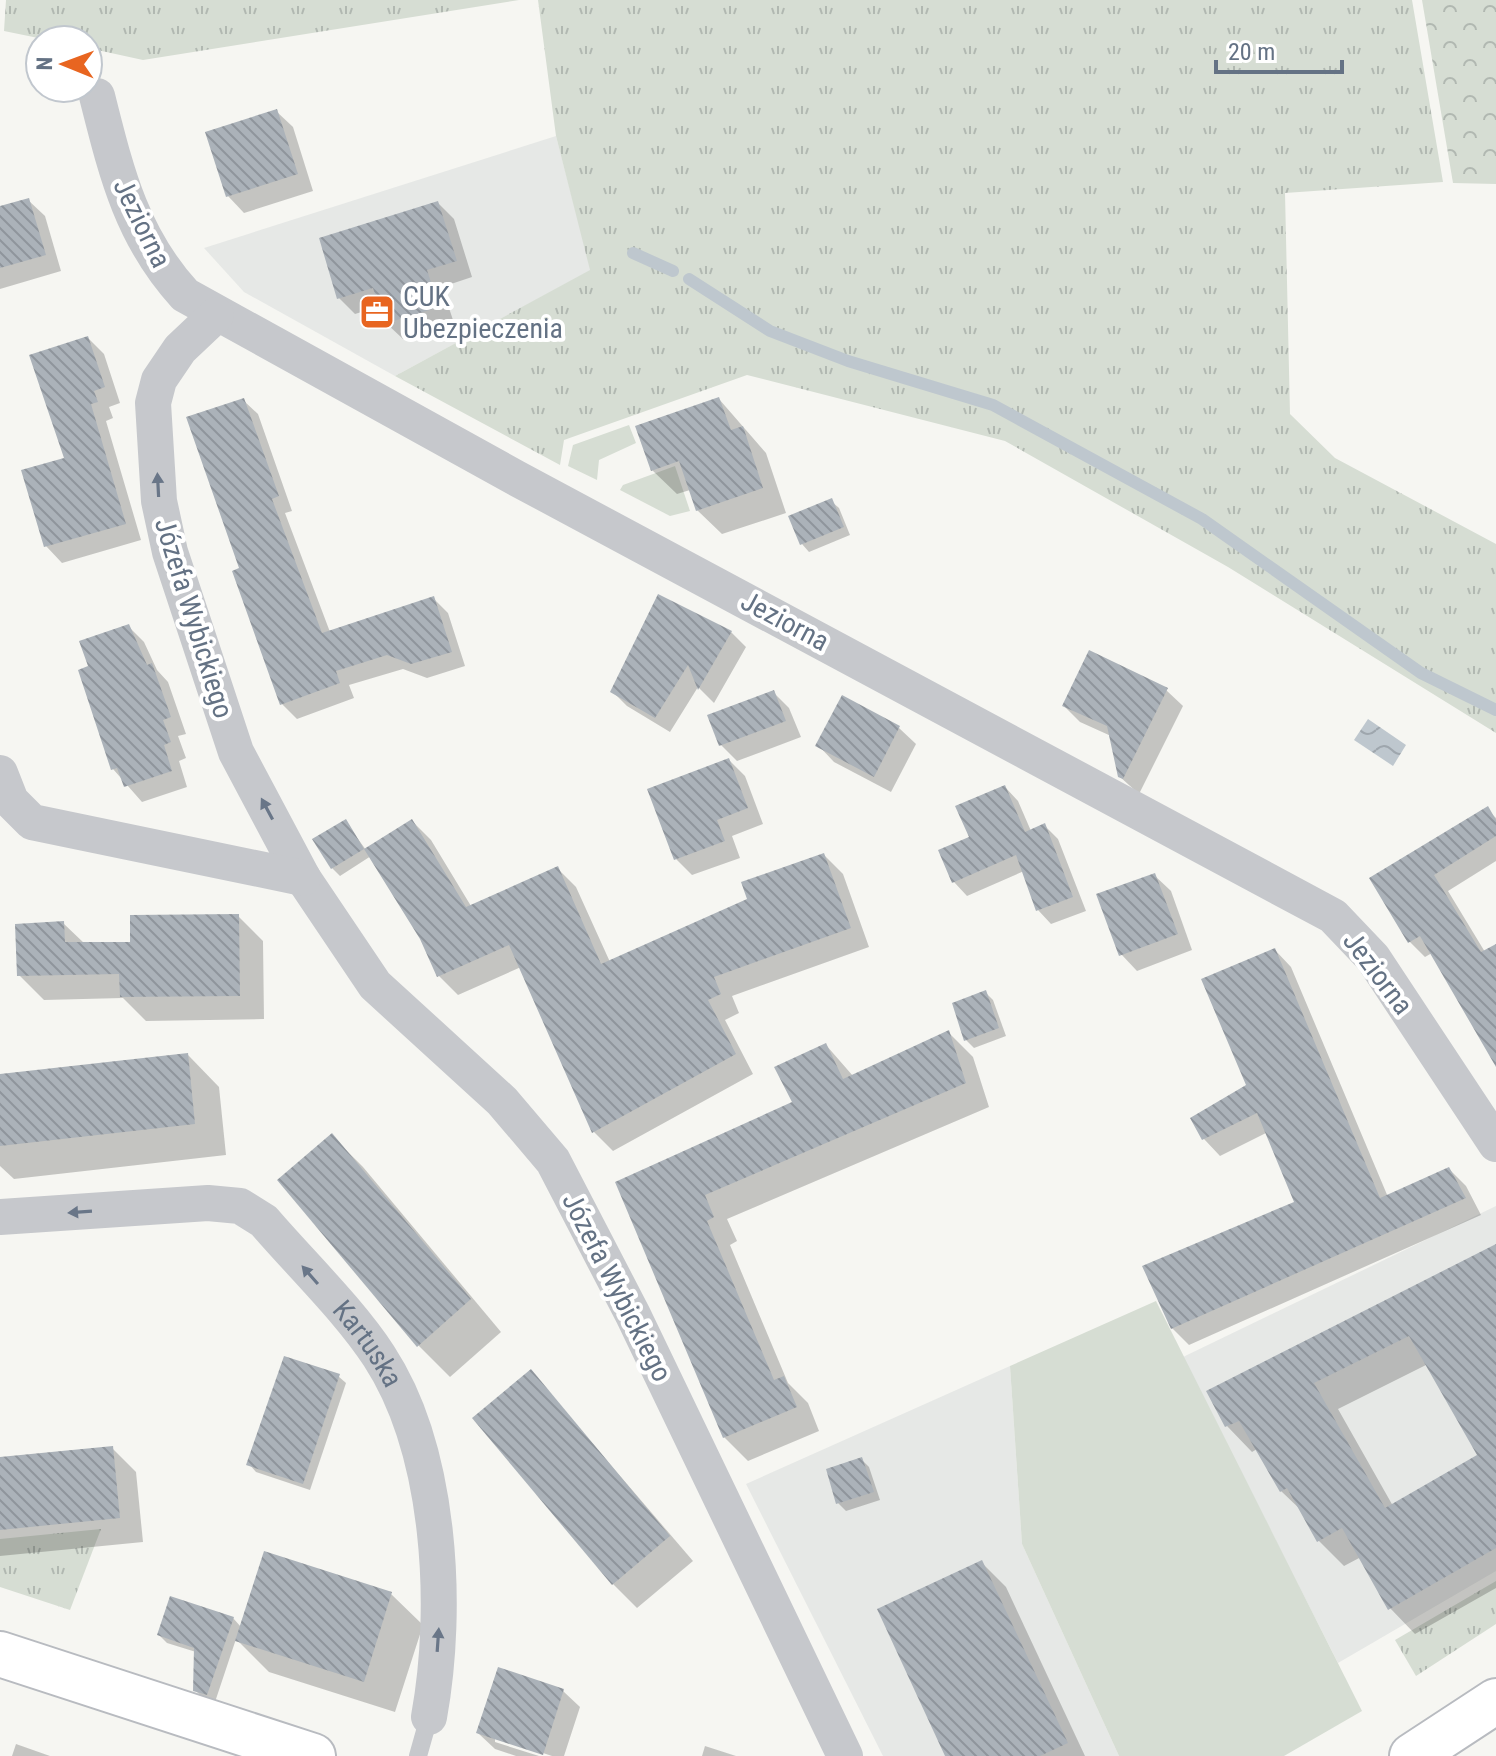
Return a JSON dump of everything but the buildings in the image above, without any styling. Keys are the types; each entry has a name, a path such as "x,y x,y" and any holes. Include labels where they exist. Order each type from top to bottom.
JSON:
{"main road":[{"path":"0,1654 313,1756"},
{"path":"1412,1756 1496,1701"}],"street":[{"name":"Jeziorna","path":"99,104 119,184 157,264 185,295 216,315 1333,916 1373,958 1496,1144"},
{"name":"Józefa Wybickiego","path":"216,315 180,349 159,380 153,403 159,501 170,552 236,752 303,878 375,985 502,1101 553,1161 633,1315 845,1756"},
{"path":"0,773 11,801 32,822 42,826 187,851 303,878"},
{"name":"Kartuska","path":"0,1217 208,1203 240,1206 264,1221 367,1341 396,1384 427,1477 439,1629 429,1717"}],"lane":[{"name":"Kartuska","path":"418,1756 429,1717"}],"shaded area":[{"path":"556,136 591,270 395,376 244,292 204,248"},
{"path":"1496,1206 1496,1571 1338,1663 1183,1357"},
{"path":"1010,1366 1022,1544 1119,1756 883,1756 746,1484"}],"green space":[{"path":"6,0 519,0 143,60 104,51 104,24 24,24 24,35 4,31"},
{"path":"538,0 1412,0 1443,182 1285,193 1290,414 1335,458 1496,544 1496,733 1228,567 1005,441 747,375 564,440 560,465 395,376 590,270 556,136"},
{"path":"1422,0 1496,0 1496,184 1453,183"},
{"path":"629,425 636,443 599,460 597,480 568,466 573,445"},
{"path":"675,466 690,511 670,516 620,490 623,485"},
{"path":"1156,1301 1362,1711 1284,1756 1119,1756 1022,1544 1010,1366"},
{"path":"101,1529 70,1610 0,1587 0,1539"},
{"path":"1496,1581 1496,1624 1416,1676 1395,1640"}],"water":[{"path":"1368,719 1406,745 1393,766 1354,740"}],"waterway":[{"path":"633,253 673,271"},
{"path":"689,279 770,331 848,361 993,405 1202,519 1421,673 1496,710"}],"place":[{"name":"CUK Ubezpieczenia","path":"377,312"}]}
